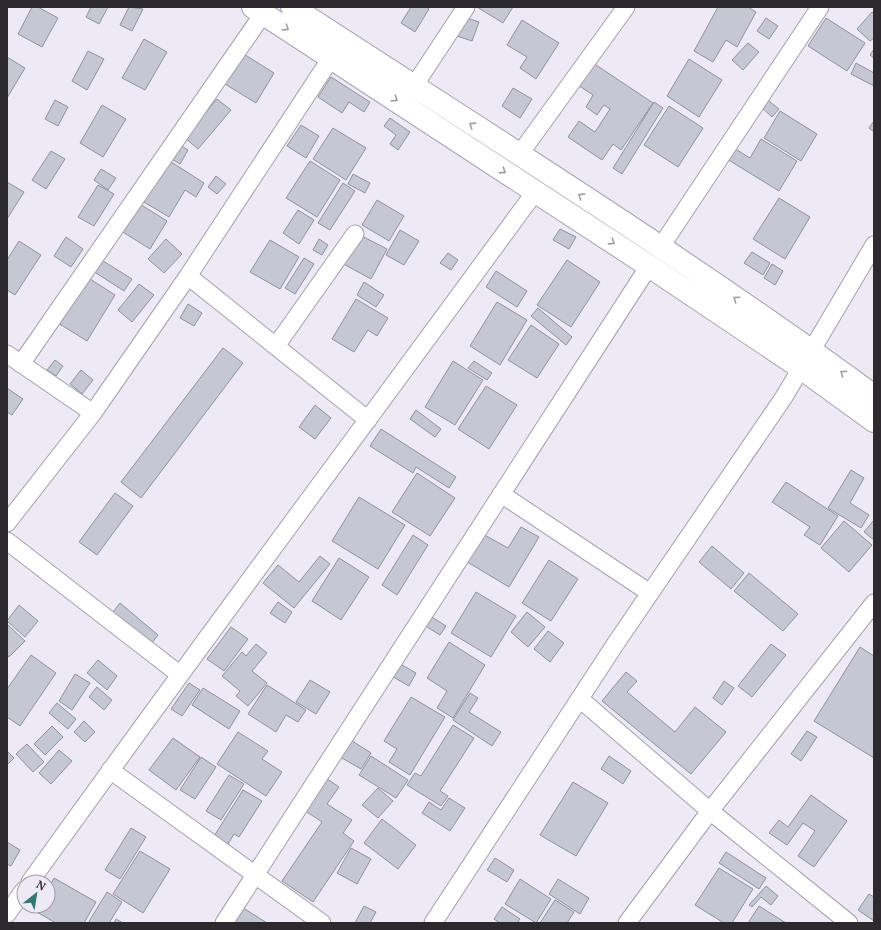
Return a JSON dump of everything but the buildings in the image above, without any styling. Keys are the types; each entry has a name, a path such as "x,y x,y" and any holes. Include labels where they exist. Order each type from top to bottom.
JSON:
{"main road":[{"path":"292,7 660,248 806,359 874,421"},
{"path":"258,10 649,266 806,359 874,396"}],"street":[{"path":"414,86 466,7"},
{"path":"519,155 626,7"},
{"path":"660,248 820,7"},
{"path":"21,364 258,10"},
{"path":"7,523 93,413 188,276 331,58"},
{"path":"36,874 179,674 535,192"},
{"path":"276,346 355,234"},
{"path":"433,923 580,698 784,397 874,245"},
{"path":"224,923 649,266"},
{"path":"188,276 368,420"},
{"path":"7,354 93,413"},
{"path":"502,494 650,594"},
{"path":"7,541 179,674"},
{"path":"626,923 710,811 873,607"},
{"path":"580,698 710,811 844,922"},
{"path":"110,770 322,923"},
{"path":"7,914 16,901"}]}
